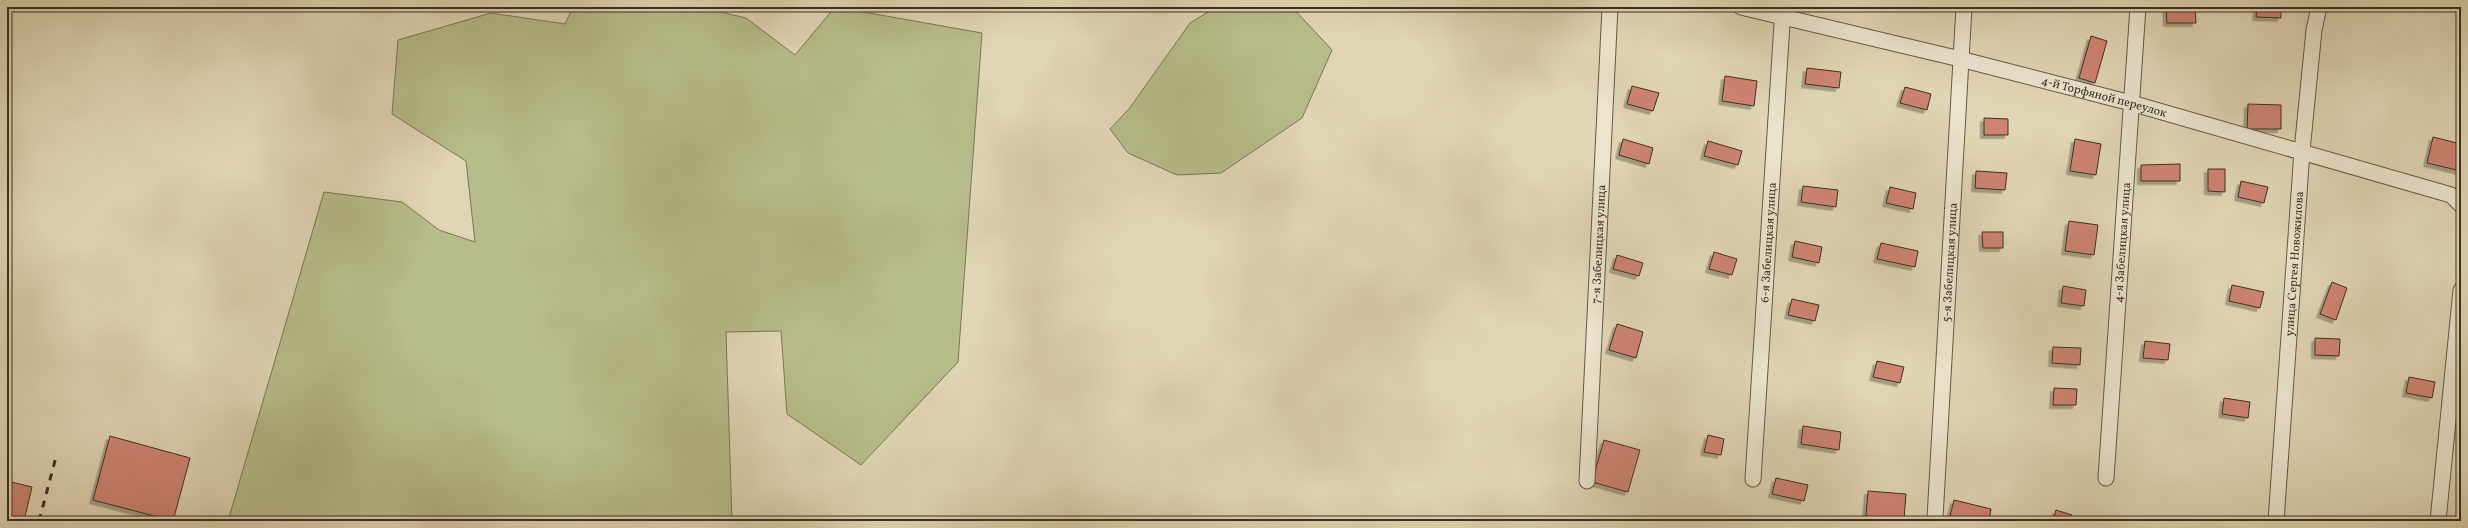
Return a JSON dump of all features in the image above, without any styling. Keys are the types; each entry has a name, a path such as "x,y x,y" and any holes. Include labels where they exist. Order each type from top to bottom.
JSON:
{"street":[{"name":"7-я Забелицкая улица","path":"1587,481 1610,7"},
{"name":"4-й Торфяной переулок","path":"1740,7 1782,12 2131,103 2451,195 2461,205"},
{"name":"5-я Забелицкая улица","path":"1935,518 1964,7"},
{"name":"4-я Забелицкая улица","path":"2106,478 2138,7"},
{"name":"улица Сергея Новожилова","path":"2276,521 2302,151 2314,30 2319,7"},
{"name":"6-я Забелицкая улица","path":"1753,479 1782,12"},
{"path":"2438,521 2461,290"}],"green space":[{"path":"573,7 699,7 746,18 795,55 835,7 982,33 958,362 861,465 787,414 781,331 726,332 732,521 228,521 324,192 402,202 439,230 475,242 466,161 392,114 398,40 491,13 565,24"},
{"path":"1216,7 1292,7 1332,50 1302,118 1221,173 1177,175 1128,153 1110,129 1129,109 1190,23"}],"building":[{"path":"2166,7 2195,7 2196,23 2167,23"},
{"path":"2257,7 2281,7 2281,18 2256,17"},
{"path":"2091,36 2107,41 2095,83 2079,78"},
{"path":"1807,68 1841,72 1839,88 1805,84"},
{"path":"1725,76 1757,81 1754,106 1722,101"},
{"path":"1632,86 1659,93 1653,111 1627,104"},
{"path":"1905,87 1931,94 1927,110 1900,103"},
{"path":"2248,104 2281,105 2281,129 2247,129"},
{"path":"1984,118 2008,119 2008,135 1984,135"},
{"path":"2433,137 2461,144 2461,171 2427,163"},
{"path":"1623,139 1653,148 1649,164 1619,155"},
{"path":"2075,139 2101,144 2096,175 2070,171"},
{"path":"1708,141 1742,151 1738,165 1704,156"},
{"path":"2180,164 2180,181 2141,181 2141,165"},
{"path":"2208,169 2225,169 2225,192 2208,191"},
{"path":"1976,171 2007,173 2005,190 1975,188"},
{"path":"2241,181 2268,187 2264,203 2238,197"},
{"path":"1803,186 1838,190 1836,207 1801,202"},
{"path":"1890,187 1916,193 1913,209 1886,203"},
{"path":"2069,221 2098,225 2094,255 2065,251"},
{"path":"1982,232 2003,232 2003,248 1983,248"},
{"path":"1795,241 1822,247 1819,263 1792,257"},
{"path":"1881,243 1918,251 1915,267 1877,259"},
{"path":"1714,252 1737,259 1732,275 1709,269"},
{"path":"1617,255 1643,263 1639,276 1613,269"},
{"path":"2332,282 2347,288 2336,320 2320,314"},
{"path":"2232,285 2264,292 2260,308 2229,301"},
{"path":"2063,286 2086,290 2084,306 2061,303"},
{"path":"1792,299 1819,305 1815,321 1788,315"},
{"path":"1617,324 1643,332 1636,358 1609,350"},
{"path":"2315,338 2340,339 2339,356 2315,355"},
{"path":"2145,341 2170,344 2168,360 2143,358"},
{"path":"2053,347 2081,348 2080,365 2052,363"},
{"path":"1877,361 1904,367 1900,383 1873,377"},
{"path":"2409,377 2435,382 2432,398 2406,393"},
{"path":"2054,388 2077,389 2076,405 2053,405"},
{"path":"2224,398 2250,402 2248,418 2222,414"},
{"path":"1803,426 1841,432 1839,450 1801,444"},
{"path":"1708,435 1724,439 1721,455 1704,452"},
{"path":"110,436 190,458 173,521 93,500"},
{"path":"1604,440 1640,450 1628,492 1592,482"},
{"path":"1776,478 1808,485 1804,501 1772,494"},
{"path":"7,481 32,487 24,521 7,521"},
{"path":"1868,491 1906,494 1904,519 1866,516"},
{"path":"1954,500 1991,509 1989,521 1969,521 1950,516"},
{"path":"2056,510 2072,515 2070,521 2053,521"}],"railway":[{"path":"39,521 56,457"}]}
